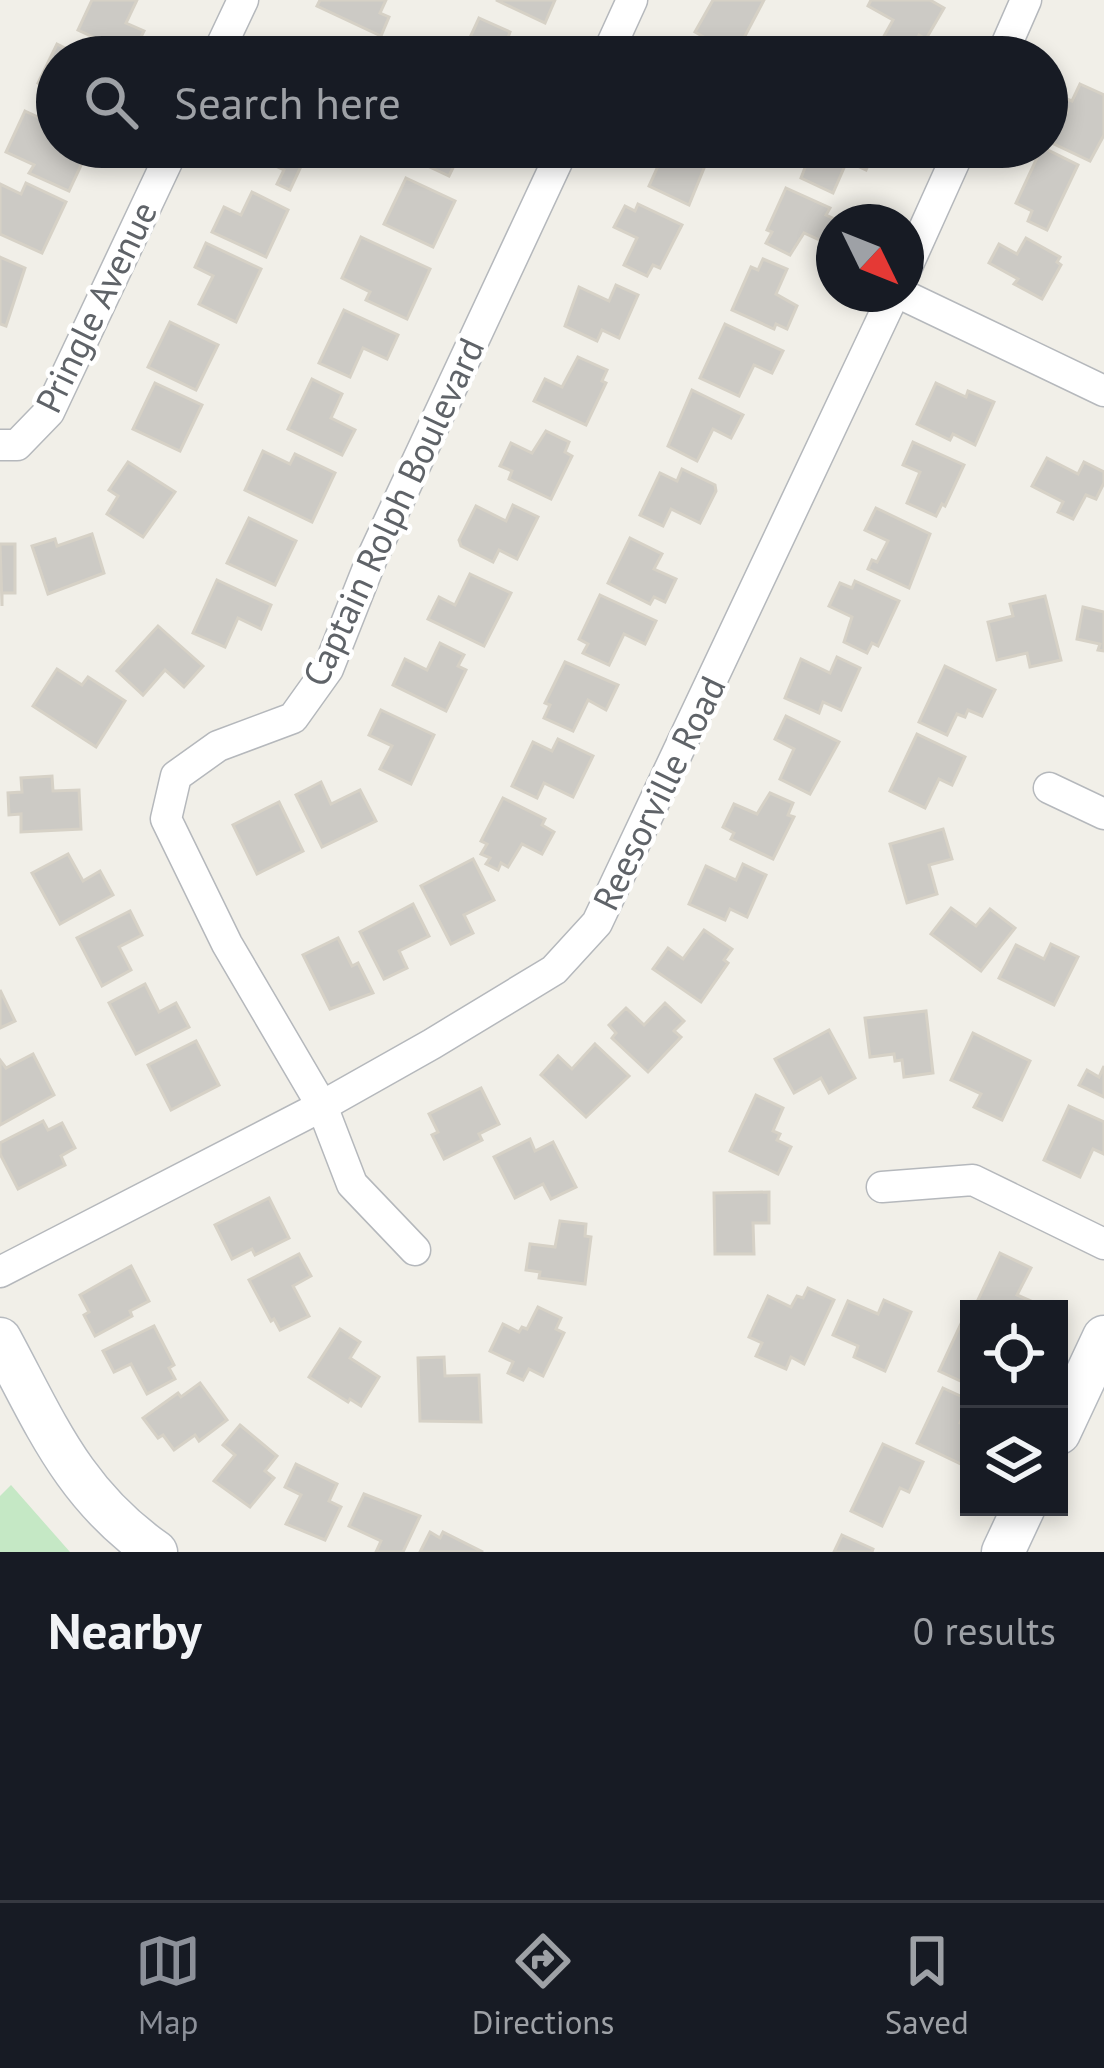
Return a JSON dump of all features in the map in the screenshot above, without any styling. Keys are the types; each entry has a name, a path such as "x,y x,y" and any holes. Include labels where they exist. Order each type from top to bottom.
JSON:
{"street":[{"path":"226,36 243,0"},
{"path":"616,36 632,0"},
{"path":"1010,36 1026,0"},
{"name":"Pringle Avenue","path":"0,445 17,445 49,412 164,168"},
{"name":"Captain Rolph Boulevard","path":"415,1250 352,1184 322,1106 227,944 166,819 176,776 218,746 293,718 328,669 372,558 554,168"},
{"path":"924,228 951,168"},
{"path":"924,306 1104,392"},
{"name":"Reesorville Road","path":"0,1272 322,1106 554,970 597,923 889,312"},
{"path":"1049,788 1104,814"},
{"path":"882,1187 974,1180 1104,1244"},
{"path":"1068,1413 1104,1337"},
{"path":"2,1346 42,1424 93,1497 156,1552"},
{"path":"1003,1552 1020,1516"}],"green space":[{"path":"11,1485 70,1552 0,1552 0,1496"}],"building":[{"path":"92,0 137,0 126,23 144,31 142,36 91,36 78,30"},
{"path":"320,0 386,0 380,13 389,17 381,36 317,6"},
{"path":"496,0 555,0 545,23"},
{"path":"713,0 764,0 745,36 695,32"},
{"path":"871,0 930,0 944,8 928,36 884,36 893,20 868,6"},
{"path":"479,18 510,32 509,36 471,36"},
{"path":"1080,84 1104,95 1104,135 1090,161 1068,151 1068,100 1072,101"},
{"path":"25,111 36,116 36,168 80,168 69,191 29,173 34,165 6,152"},
{"path":"1068,160 1078,165 1047,230 1028,221 1032,211 1016,203 1032,168 1068,168"},
{"path":"280,168 300,168 290,190 277,184 284,170"},
{"path":"657,168 704,168 689,205 649,186"},
{"path":"805,168 844,168 833,193 801,178"},
{"path":"406,178 455,201 433,247 384,224"},
{"path":"26,183 66,202 42,253 0,234 0,184 21,194"},
{"path":"786,188 821,204 816,204 816,238 804,233 790,255 766,243 772,232 767,230"},
{"path":"252,192 288,210 266,257 212,232 224,207 241,215"},
{"path":"638,204 682,225 660,268 653,265 647,276 624,265 637,238 614,227 625,206 635,211"},
{"path":"361,237 430,269 407,319 366,300 370,292 342,278"},
{"path":"1026,238 1060,257 1061,265 1042,299 989,263 999,244 1017,254"},
{"path":"206,243 261,269 236,322 199,304 213,276 195,267"},
{"path":"0,257 25,268 6,326 0,324"},
{"path":"763,259 787,269 776,294 797,306 787,329 776,324 774,329 732,310 751,267 758,270"},
{"path":"616,285 638,295 619,338 602,330 597,341 565,326 579,287 609,301"},
{"path":"344,310 398,335 387,359 363,348 350,377 319,363"},
{"path":"170,322 218,345 196,390 148,367"},
{"path":"725,324 783,351 772,373 754,365 739,396 700,378"},
{"path":"578,357 607,370 602,381 606,383 586,425 534,401 545,379 562,387"},
{"path":"312,379 342,394 331,418 355,430 342,455 288,429"},
{"path":"155,383 202,405 180,451 133,429"},
{"path":"936,383 966,397 968,391 994,402 975,445 953,434 950,440 917,424"},
{"path":"692,390 743,415 731,438 713,429 697,461 668,446"},
{"path":"546,431 569,442 565,452 572,456 551,499 509,479 512,471 500,466 511,443 532,453"},
{"path":"913,442 964,465 936,516 907,503 920,472 903,465"},
{"path":"263,451 290,464 295,454 335,473 312,522 245,490"},
{"path":"1047,458 1078,474 1084,462 1104,472 1096,499 1086,495 1073,519 1058,512 1063,502 1032,486"},
{"path":"128,462 175,492 143,537 107,514 118,496 109,490"},
{"path":"682,469 715,485 700,523 671,509 663,526 640,515 660,473 677,481"},
{"path":"513,505 538,517 517,559 499,550 493,562 461,546 459,540 476,506 506,521"},
{"path":"876,508 930,534 909,588 868,569 888,541 865,530"},
{"path":"249,518 296,541 275,585 227,563"},
{"path":"92,534 104,573 48,594 32,546 55,539 57,546"},
{"path":"630,538 662,554 654,569 676,579 665,602 654,597 650,604 608,583"},
{"path":"0,544 15,544 15,593 2,593 2,606"},
{"path":"470,574 511,593 484,646 428,619 439,597 455,605"},
{"path":"217,580 271,605 261,629 238,618 225,647 193,633"},
{"path":"855,581 899,601 878,646 872,643 867,653 844,642 852,617 829,606 840,583 852,588"},
{"path":"600,595 656,621 645,644 624,634 609,665 583,653 588,644 579,639"},
{"path":"1045,596 1061,660 1030,667 1027,653 997,660 988,622 1013,616 1010,604"},
{"path":"1083,607 1104,612 1104,651 1098,650 1100,644 1077,639"},
{"path":"158,626 203,666 184,687 165,670 143,695 117,671"},
{"path":"440,643 464,655 458,666 466,670 446,711 393,685 405,659 427,670"},
{"path":"837,657 860,668 841,710 823,702 819,713 785,698 801,659 830,673"},
{"path":"565,662 618,685 606,710 588,700 573,731 544,718 550,705 545,703"},
{"path":"945,666 995,690 982,716 968,710 965,717 957,714 947,735 919,722"},
{"path":"57,669 82,685 88,677 125,701 96,747 33,706"},
{"path":"381,710 434,735 411,784 380,769 392,746 369,735"},
{"path":"786,716 839,742 810,794 780,779 794,749 775,739"},
{"path":"917,734 965,757 952,785 939,779 925,808 890,791"},
{"path":"558,739 593,756 573,797 544,783 537,798 512,786 533,742 552,751"},
{"path":"52,776 53,791 79,790 81,829 21,832 21,814 9,815 8,793 22,792 21,778"},
{"path":"321,782 331,804 360,790 376,821 322,847 296,795"},
{"path":"770,793 793,803 788,815 794,817 773,859 731,839 734,833 723,827 734,804 757,814"},
{"path":"503,798 545,819 542,825 554,832 542,854 522,844 508,867 501,863 498,870 486,864 490,858 481,854 487,844 481,841"},
{"path":"279,802 303,851 257,874 233,825"},
{"path":"943,829 952,859 929,865 937,894 907,903 890,844"},
{"path":"68,854 83,881 100,871 113,895 60,924 32,873"},
{"path":"473,859 494,900 464,915 473,933 451,944 421,886"},
{"path":"743,864 766,875 747,917 730,909 725,920 689,904 706,866 736,880"},
{"path":"413,904 429,936 399,951 407,968 384,979 360,932"},
{"path":"951,908 976,926 990,909 1015,928 981,971 931,934"},
{"path":"130,911 142,935 119,947 131,970 102,986 77,938"},
{"path":"704,930 732,949 724,960 728,963 701,1002 653,969 668,948 683,959"},
{"path":"338,938 373,993 330,1009 303,955"},
{"path":"1051,944 1078,957 1054,1005 999,978 1016,945 1044,959"},
{"path":"145,984 159,1012 176,1003 189,1027 136,1054 109,1003"},
{"path":"0,990 15,1021 0,1028"},
{"path":"665,1003 684,1021 674,1031 681,1037 648,1072 612,1038 616,1033 609,1025 626,1008 644,1025"},
{"path":"926,1011 933,1073 904,1077 902,1060 895,1061 894,1054 870,1057 865,1018"},
{"path":"829,1030 855,1078 829,1093 821,1078 794,1093 775,1059"},
{"path":"973,1033 1030,1061 1002,1120 974,1107 981,1094 951,1080"},
{"path":"196,1041 219,1085 171,1110 148,1065"},
{"path":"595,1044 629,1076 586,1117 541,1075 558,1056 572,1069"},
{"path":"33,1054 54,1095 0,1125 0,1060 6,1068"},
{"path":"1104,1066 1104,1097 1079,1085 1087,1070 1099,1077"},
{"path":"481,1088 499,1124 479,1134 482,1140 444,1159 432,1135 438,1132 429,1114"},
{"path":"756,1095 783,1108 773,1131 780,1134 777,1140 791,1147 778,1174 730,1151"},
{"path":"1069,1106 1104,1122 1104,1154 1093,1149 1080,1177 1044,1160"},
{"path":"43,1121 48,1130 62,1123 75,1148 61,1156 65,1165 18,1189 0,1154 0,1143"},
{"path":"530,1139 535,1151 553,1142 576,1187 551,1199 543,1184 515,1198 494,1157"},
{"path":"769,1192 769,1223 753,1223 754,1254 715,1254 714,1193"},
{"path":"269,1198 289,1238 255,1255 252,1249 232,1259 215,1225"},
{"path":"560,1221 586,1224 585,1236 591,1237 585,1284 539,1278 540,1272 526,1270 530,1244 555,1247"},
{"path":"1000,1253 1031,1268 1017,1295 1028,1300 978,1300"},
{"path":"299,1254 311,1276 293,1286 309,1316 280,1330 249,1280"},
{"path":"131,1266 149,1301 95,1336 80,1295"},
{"path":"808,1288 834,1300 804,1364 791,1357 786,1369 756,1356 762,1343 749,1337 768,1296 791,1307"},
{"path":"884,1300 911,1312 885,1371 854,1357 858,1346 833,1335 848,1301 878,1314"},
{"path":"538,1307 561,1318 556,1329 564,1333 543,1376 529,1369 523,1380 508,1373 513,1362 490,1351 503,1324 519,1332 522,1327 527,1329"},
{"path":"154,1326 174,1365 169,1368 175,1379 147,1394 131,1364 114,1372 103,1351"},
{"path":"960,1326 960,1381 939,1371"},
{"path":"340,1329 360,1342 350,1358 379,1377 361,1406 309,1377"},
{"path":"444,1357 445,1376 479,1375 481,1422 420,1421 418,1358"},
{"path":"200,1383 227,1420 199,1441 195,1435 174,1450 143,1418"},
{"path":"943,1388 960,1396 960,1464 917,1443"},
{"path":"240,1425 277,1456 265,1471 274,1478 250,1507 214,1481 235,1455 223,1445"},
{"path":"883,1444 923,1462 909,1492 900,1488 882,1526 851,1511"},
{"path":"296,1464 337,1484 329,1501 341,1507 325,1540 286,1524 301,1495 285,1487"},
{"path":"364,1494 420,1516 403,1552 376,1552 381,1541 349,1526"},
{"path":"430,1532 440,1538 443,1532 483,1552 420,1552"},
{"path":"842,1535 873,1549 872,1552 834,1552"}]}
